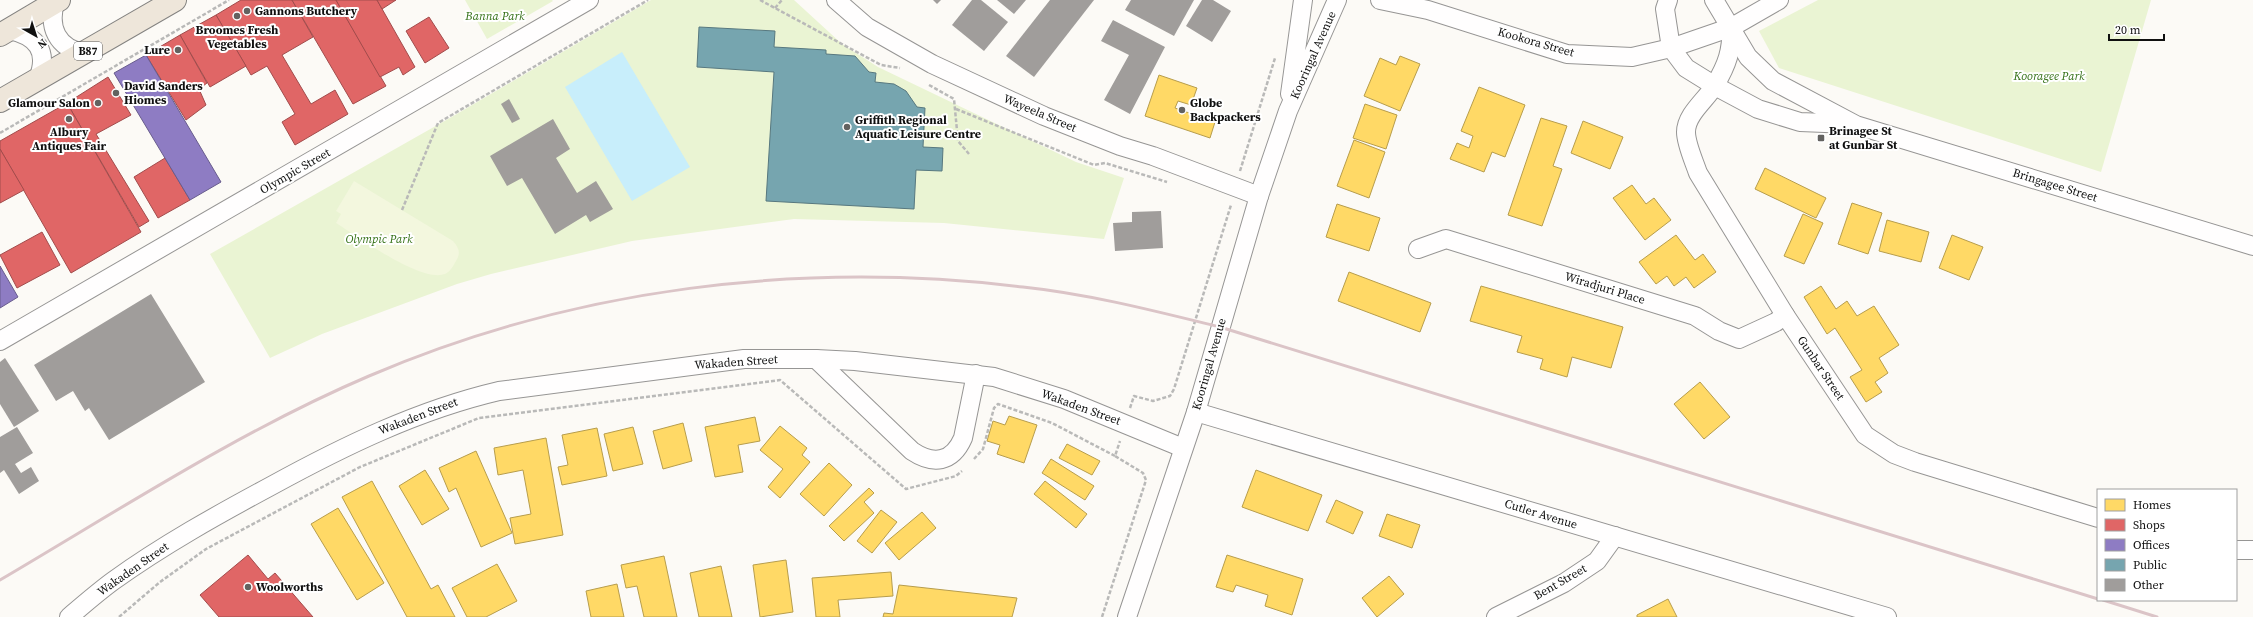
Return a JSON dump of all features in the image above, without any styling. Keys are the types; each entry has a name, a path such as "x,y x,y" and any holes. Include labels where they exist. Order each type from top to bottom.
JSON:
{"main road":[{"name":"B87","path":"0,101 175,0"},
{"path":"4,32 57,1"}],"street":[{"name":"Olympic Street","path":"0,341 589,0"},
{"name":"Wayeela Street","path":"836,0 867,27 932,64 1044,116 1120,146 1153,156 1259,196"},
{"name":"Kooringal Avenue","path":"1288,110 1303,0"},
{"name":"Kooringal Avenue","path":"1128,617 1196,412 1259,196 1288,110 1301,84 1337,0"},
{"name":"Kookora Street","path":"1380,0 1428,10 1567,54 1632,56 1671,48 1732,27 1779,0"},
{"name":"Bringagee Street","path":"1668,0 1665,9 1671,48 1686,68 1715,86 1758,109 1800,122 1856,125"},
{"name":"Bringagee Street","path":"1714,0 1722,15 1732,27 1748,57 1773,81 1856,125 2253,246"},
{"path":"57,1 52,20 56,36 69,48 84,53"},
{"path":"1715,86 1731,52 1732,27"},
{"path":"4,32 26,35 39,47 43,62 38,79"},
{"name":"Gunbar Street","path":"1715,86 1692,115 1686,131 1698,173 1785,315 1865,435 1894,454 1915,462 2097,518"},
{"name":"Wiradjuri Place","path":"1418,249 1446,239 1694,316 1720,331 1739,339 1776,322 1785,315"},
{"name":"Wakaden Street","path":"69,617 113,581 200,524 329,454 378,430 461,400 499,391 647,372 700,363 744,359 816,359 994,377 1064,399 1183,448"},
{"path":"816,359 900,440 922,458 935,461 951,455 959,447 963,438 976,374"},
{"name":"Cutler Avenue","path":"1196,412 1887,617"},
{"name":"Bent Street","path":"1496,617 1564,583 1597,561 1616,536"},
{"path":"2237,550 2253,550"}],"path":[{"path":"0,133 229,0"},
{"path":"402,210 438,123 648,0"},
{"path":"760,0 881,65 899,67 906,71"},
{"path":"775,8 782,0"},
{"path":"1115,456 1134,396 1153,401 1170,396 1174,389 1276,54"},
{"path":"926,83 954,99 958,141 969,154"},
{"path":"956,108 1094,165 1105,163 1171,184"},
{"path":"1227,204 1230,207"},
{"path":"119,617 160,582 206,549 360,466 479,418 780,380 906,489"},
{"path":"983,449 994,408 998,404 1052,423 1115,456 1143,473 1146,480 1102,617"}],"green space":[{"name":"Banna Park","path":"465,0 552,0 553,1 487,39"},
{"name":"Olympic Park","path":"651,0 794,0 842,44 878,67 1076,162 1124,178 1104,239 944,223 794,219 632,241 491,274 457,284 322,334 270,358 210,254 455,115"},
{"name":"Kooragee Park","path":"1818,0 2151,0 2101,172 1779,68 1759,31"},
{"name":"Olympic Park","path":"354,181 453,241 458,248 459,253 453,267 445,274 434,275 421,272 389,257 336,223 341,214 336,211"}],"water":[{"path":"622,52 690,167 632,201 565,87"}],"building: Homes":[{"path":"1400,56 1420,64 1400,111 1364,96 1380,58 1396,65"},
{"path":"1159,75 1197,88 1191,105 1178,101 1175,108 1215,122 1210,138 1145,116"},
{"path":"1479,87 1525,105 1505,157 1492,152 1484,172 1450,159 1457,143 1469,148 1473,136 1461,131"},
{"path":"1365,104 1397,115 1386,149 1353,138"},
{"path":"1541,118 1567,126 1553,166 1562,169 1542,226 1508,215"},
{"path":"1583,121 1623,137 1610,169 1571,153"},
{"path":"1354,140 1385,152 1369,198 1337,186"},
{"path":"1765,168 1826,198 1816,218 1755,189"},
{"path":"1632,185 1646,204 1654,198 1671,220 1645,240 1613,198"},
{"path":"1852,203 1882,213 1868,254 1838,244"},
{"path":"1337,204 1380,218 1369,251 1326,237"},
{"path":"1803,214 1823,223 1804,264 1784,256"},
{"path":"1887,220 1929,232 1921,262 1879,251"},
{"path":"1676,235 1695,260 1703,254 1716,272 1694,288 1686,277 1674,286 1667,276 1656,284 1639,262"},
{"path":"1952,235 1983,247 1969,280 1939,268"},
{"path":"1349,272 1431,303 1420,332 1338,301"},
{"path":"1481,286 1623,327 1611,368 1572,357 1567,377 1540,369 1543,359 1517,352 1522,336 1470,321"},
{"path":"1821,286 1836,309 1847,301 1857,316 1874,306 1899,345 1879,358 1888,373 1875,382 1882,392 1866,402 1850,377 1862,370 1835,328 1827,334 1804,297"},
{"path":"1700,382 1730,417 1704,439 1674,404"},
{"path":"1009,416 1037,425 1024,463 997,454 1000,445 987,441 993,421 1005,425"},
{"path":"755,417 760,441 738,445 743,472 715,477 705,427"},
{"path":"683,423 692,461 663,469 653,431"},
{"path":"780,426 807,448 802,455 810,462 780,498 768,487 783,469 760,450"},
{"path":"633,427 643,464 613,471 604,434"},
{"path":"597,428 607,476 562,485 558,467 568,465 562,435"},
{"path":"546,438 563,535 515,544 510,518 531,514 523,470 498,475 494,448"},
{"path":"1067,444 1100,461 1092,475 1059,458"},
{"path":"476,451 512,533 481,547 456,488 449,492 439,468"},
{"path":"1051,459 1094,486 1085,500 1042,473"},
{"path":"829,463 852,485 824,516 800,494"},
{"path":"425,470 449,509 422,525 399,486"},
{"path":"1256,470 1322,495 1308,531 1242,507"},
{"path":"372,481 431,589 438,585 455,617 407,617 342,497"},
{"path":"1045,481 1087,514 1076,528 1034,494"},
{"path":"869,488 874,493 864,502 874,513 844,541 829,526"},
{"path":"1336,500 1363,512 1353,534 1326,522"},
{"path":"338,508 384,583 357,600 311,524"},
{"path":"881,510 897,522 872,553 857,541"},
{"path":"922,512 936,528 899,560 885,543"},
{"path":"1387,514 1420,525 1412,548 1379,536"},
{"path":"1227,555 1303,579 1292,615 1265,606 1268,595 1236,585 1233,592 1216,587"},
{"path":"664,556 677,617 644,617 637,586 626,588 621,565"},
{"path":"786,560 793,612 760,617 753,565"},
{"path":"497,564 517,601 486,617 467,617 452,588"},
{"path":"721,566 732,617 699,617 690,573"},
{"path":"891,572 893,596 838,600 840,617 816,617 812,578"},
{"path":"1389,576 1404,594 1377,617 1362,598"},
{"path":"617,584 624,617 591,617 586,591"},
{"path":"899,585 1017,598 1012,617 883,617 884,613 893,614"},
{"path":"1668,599 1677,617 1637,617 1637,615"}],"building: Shops":[{"path":"241,0 292,0 313,37 282,55 311,104 335,90 348,114 295,145 282,122 295,114 267,66 251,75 216,15"},
{"path":"292,0 336,0 386,86 353,104"},
{"path":"336,0 377,0 415,67 403,75 399,67 380,77"},
{"path":"377,0 396,0 382,9"},
{"path":"216,15 246,66 210,87 180,35"},
{"path":"429,17 449,48 425,63 406,31"},
{"path":"180,35 207,83 199,89 206,105 186,120 146,55"},
{"path":"108,77 131,115 96,134 149,221 139,227 67,103"},
{"path":"67,103 141,232 71,273 0,149 0,141"},
{"path":"0,149 24,190 0,203"},
{"path":"165,158 190,200 158,218 134,177"},
{"path":"42,232 60,265 17,288 0,255"},
{"name":"Woolworths","path":"248,555 268,579 275,573 313,617 219,617 200,595"}],"building: Offices":[{"path":"146,55 221,182 190,200 114,73"},
{"path":"0,266 18,297 0,308"}],"building: Public":[{"name":"Griffith Regional Aquatic Leisure Centre","path":"699,27 775,31 774,47 826,50 826,54 855,56 869,72 876,73 875,82 894,84 906,91 917,107 925,108 923,147 943,148 942,171 916,170 914,209 766,201 774,72 697,67"}],"building: Other":[{"path":"933,0 941,0 937,4"},
{"path":"972,0 981,0 1008,22 984,51 952,25"},
{"path":"997,0 1026,0 1014,14"},
{"path":"1050,0 1094,0 1034,77 1006,56"},
{"path":"1131,0 1194,0 1174,36 1125,10"},
{"path":"1202,0 1213,0 1231,11 1212,42 1186,26"},
{"path":"1113,20 1165,47 1130,114 1104,100 1129,55 1101,41"},
{"path":"509,99 520,119 512,123 501,104"},
{"path":"553,119 570,149 556,158 577,193 596,181 613,209 590,222 586,215 555,234 522,178 507,186 490,156"},
{"path":"1161,211 1163,248 1115,251 1113,223 1132,222 1132,212"},
{"path":"151,294 205,382 109,440 89,408 85,411 73,391 56,401 34,365"},
{"path":"5,358 39,411 14,427 0,404 0,362"},
{"path":"17,427 33,453 15,464 21,473 31,467 39,481 19,494 4,470 0,473 0,437"}],"railway":[{"path":"0,580 182,472 274,421 369,376 447,346 526,321 607,302 690,288 773,280 856,277 940,279 1048,290 1122,304 1220,327 2097,599"},
{"path":"2106,601 2157,617"}],"place":[{"name":"Gannons Butchery","path":"247,11"},
{"name":"Broomes Fresh Vegetables","path":"237,16"},
{"name":"Lure","path":"178,50"},
{"name":"David Sanders Hiomes","path":"116,93"},
{"name":"Glamour Salon","path":"98,103"},
{"name":"Globe Backpackers","path":"1182,110"},
{"name":"Albury Antiques Fair","path":"69,119"},
{"name":"Griffith Regional Aquatic Leisure Centre","path":"847,127"},
{"name":"Brinagee St at Gunbar St","path":"1821,138"},
{"name":"Woolworths","path":"248,587"}]}
